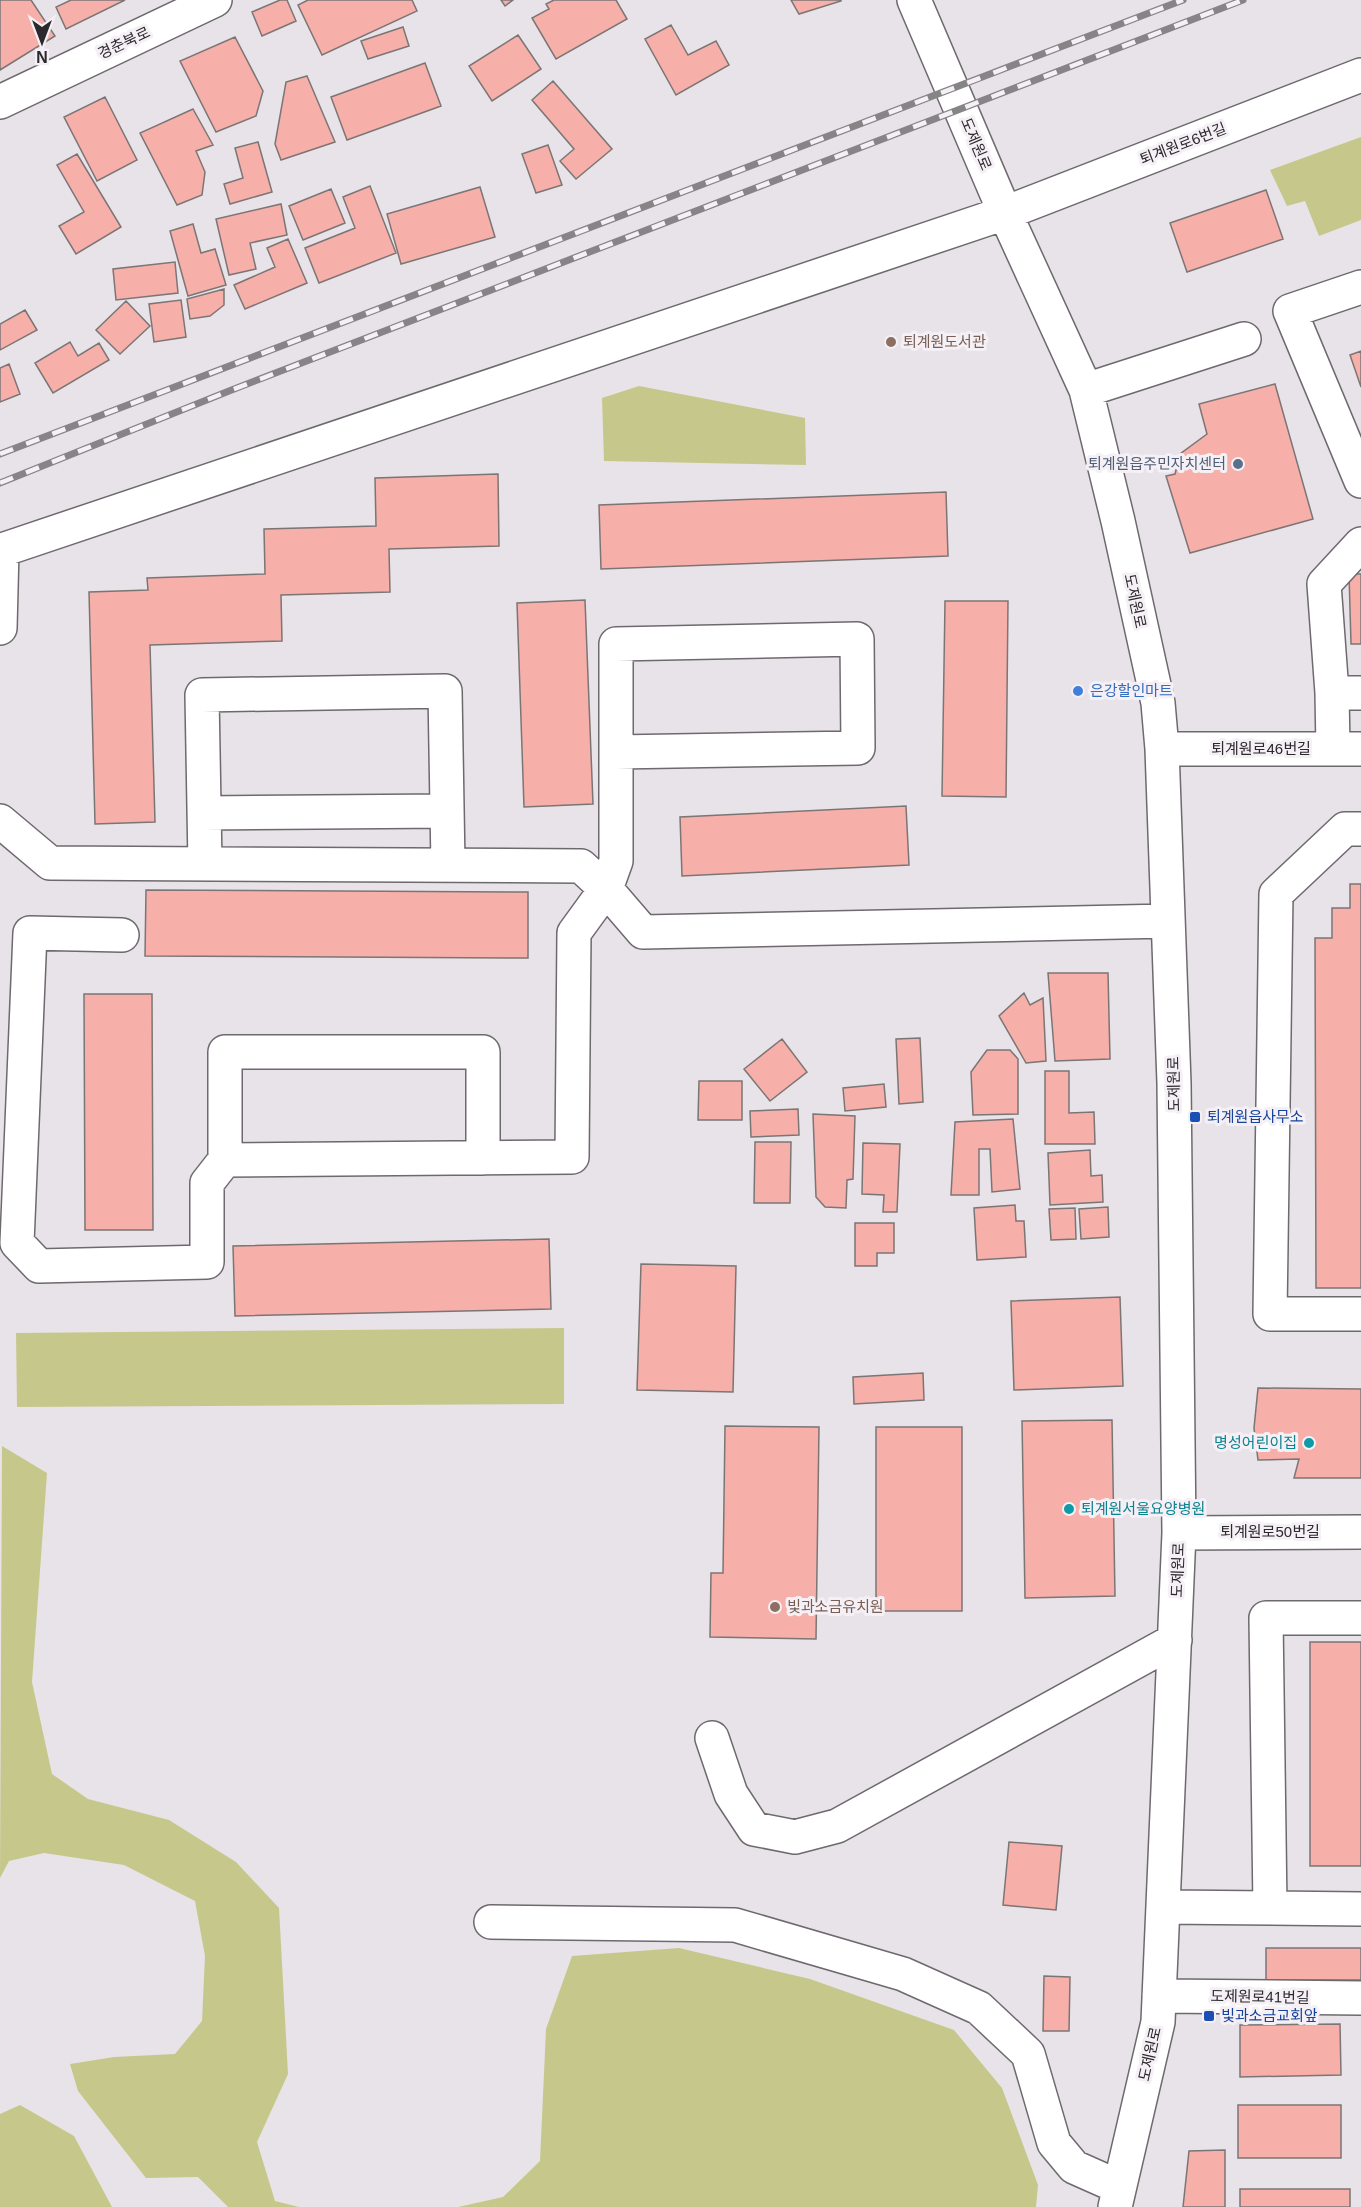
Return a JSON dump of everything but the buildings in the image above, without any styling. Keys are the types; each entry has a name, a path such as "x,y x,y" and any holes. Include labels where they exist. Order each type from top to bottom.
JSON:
{"street":[{"name":"경춘북로","path":"0,102 215,0"},
{"name":"도제원로","path":"914,0 1005,213 1086,390 1155,692 1162,748 1174,1083 1179,1533 1158,2022 1117,2197"},
{"name":"퇴계원로6번길","path":"0,627 2,550 1005,213 1361,75"},
{"path":"1361,287 1290,311 1361,481"},
{"path":"1086,390 1244,339"},
{"path":"1347,749 1347,693 1324,584 1361,544"},
{"path":"225,1160 572,1157 574,933 606,889 616,861 616,752 616,644 857,639 858,748 616,752"},
{"path":"205,864 202,695 445,691 448,865"},
{"name":"퇴계원로46번길","path":"1162,748 1347,749"},
{"path":"204,813 447,812"},
{"path":"0,821 50,863 580,866 606,889 643,932 1168,921"},
{"path":"1361,829 1345,830 1276,894 1270,1314 1361,1314"},
{"path":"122,935 30,933 17,1243 39,1266 207,1262 207,1183 225,1160 225,1052 483,1052 483,1158"},
{"name":"퇴계원로50번길","path":"1179,1533 1361,1532"},
{"path":"1270,1908 1266,1618 1361,1618"},
{"path":"712,1738 731,1794 754,1830 795,1837 837,1826 1175,1640"},
{"path":"1163,1906 1361,1909"},
{"path":"491,1922 735,1924 903,1974 979,2008 1028,2054 1054,2143 1074,2167 1117,2197"},
{"name":"도제원로41번길","path":"1159,1996 1361,1998"}],"green space":[{"path":"1361,137 1361,220 1319,236 1305,201 1287,206 1270,170"},
{"path":"639,386 805,418 806,465 604,461 602,398"},
{"path":"564,1328 564,1404 17,1407 16,1333"},
{"path":"2,1446 47,1473 32,1682 52,1774 88,1799 169,1820 236,1862 279,1908 288,2074 257,2142 275,2201 299,2207 228,2207 198,2177 146,2178 78,2091 70,2064 114,2057 175,2054 202,2021 205,1956 195,1901 124,1865 44,1853 9,1861 0,1878"},
{"path":"679,1948 810,1979 954,2030 1002,2088 1038,2185 1036,2207 458,2207 503,2197 540,2161 546,2029 572,1956"},
{"path":"20,2105 74,2136 112,2207 0,2207 0,2114"}],"railway":[{"path":"0,454 1183,0"},
{"path":"0,483 229,391 1243,0"}],"place":[{"name":"퇴계원도서관","path":"891,342"},
{"name":"퇴계원읍주민자치센터","path":"1238,464"},
{"name":"은강할인마트","path":"1078,691"},
{"name":"퇴계원읍사무소","path":"1195,1117"},
{"name":"명성어린이집","path":"1309,1443"},
{"name":"퇴계원서울요양병원","path":"1069,1509"},
{"name":"빛과소금유치원","path":"775,1607"},
{"name":"빛과소금교회앞","path":"1209,2016"}]}
